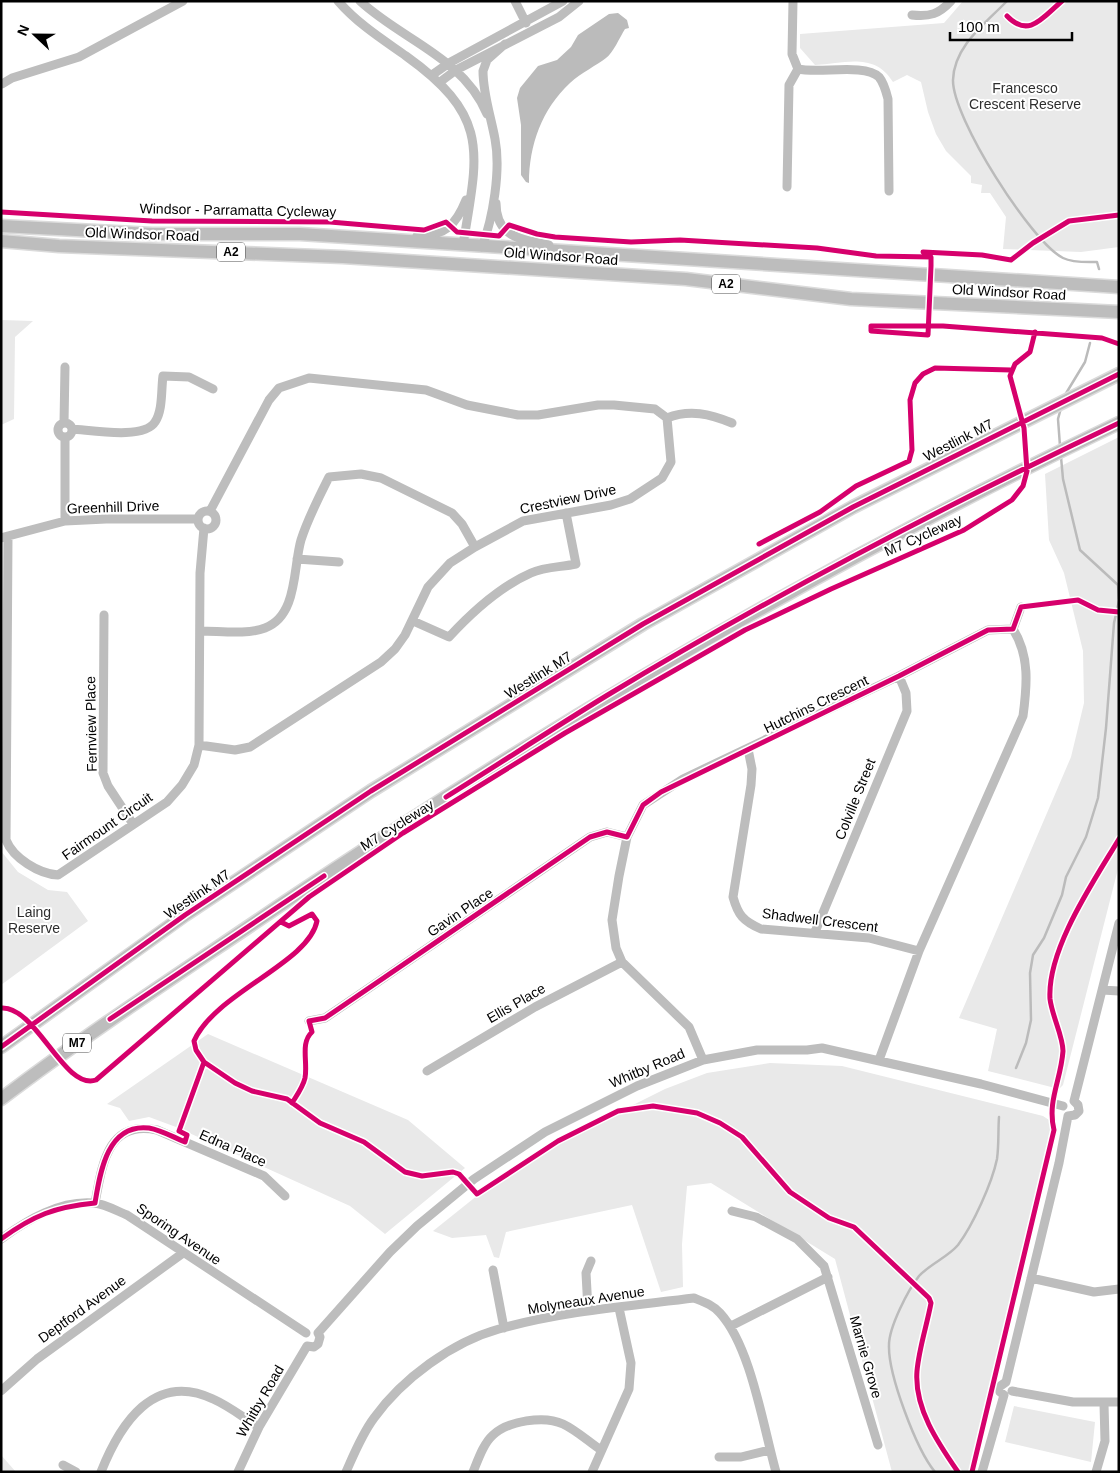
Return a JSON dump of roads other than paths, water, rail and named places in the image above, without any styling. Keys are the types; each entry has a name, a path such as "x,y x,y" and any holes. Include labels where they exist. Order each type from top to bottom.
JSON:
{"highway":[{"name":"Old Windsor Road","path":"1,226 134,233 300,234 1119,287"},
{"name":"Old Windsor Road","path":"1,241 59,246 333,257 686,279 885,301 1119,312"},
{"path":"460,265 463,245"},
{"path":"460,265 475,256 482,247"},
{"name":"Westlink M7","path":"1,1047 185,915 371,791 643,624 852,507 1001,431 1119,374"},
{"name":"M7","path":"1,1098 110,1019 368,846 607,696 769,603 1013,474 1119,423"}],"street":[{"path":"1,94 2,83 12,78 79,57 183,1"},
{"path":"338,1 371,32 432,75 461,108 469,127 474,153 473,180 463,245"},
{"path":"360,1 377,16 449,63 476,94 493,129"},
{"path":"515,1 526,23"},
{"path":"432,75 449,63 526,23 563,1"},
{"path":"440,82 456,70 559,17 579,1"},
{"path":"787,187 789,86 798,69 792,54 793,1"},
{"path":"912,16 935,14 952,1"},
{"path":"505,44 487,60 483,70 497,154 497,217 499,223 508,233 529,241 597,254"},
{"path":"798,69 812,72 858,70 878,77 884,85 888,99 889,191"},
{"path":"300,234 428,236 438,234 451,228 458,219 473,180"},
{"path":"482,247 488,229 496,182"},
{"path":"64,423 65,367"},
{"path":"72,429 135,432 149,428 158,415 163,376 189,377 213,389"},
{"path":"210,511 269,400 279,388 309,378 426,390 467,406 518,415 538,415 598,405 614,405 655,409 667,418 682,413 713,415 732,424"},
{"name":"Crestview Drive","path":"200,745 235,750 250,747 380,662 395,649 413,621 428,587 438,575 450,563 506,528 523,520 611,505 630,498 662,478 671,462 667,418"},
{"path":"65,521 65,437 58,431 59,425 64,423 69,424 72,429"},
{"path":"65,437 70,434 72,429"},
{"path":"201,631 255,631 266,628 276,621 291,597 297,559 309,519 329,477 361,474 381,478 452,513 462,524 475,547"},
{"path":"210,511 214,515 215,521 212,526 204,528 199,525 198,519 202,512 210,511"},
{"path":"413,621 449,637 473,610 532,572 576,564 566,513"},
{"name":"Greenhill Drive","path":"5,537 65,521 198,519"},
{"name":"Fairmount Circuit","path":"5,537 4,776 6,840 17,856 52,874 65,872 167,802 182,785 194,765 200,745 200,573 204,528"},
{"path":"297,559 339,562"},
{"path":"879,1060 919,951 1023,716 1026,686 1024,650 1013,629 1021,607"},
{"name":"Fernview Place","path":"104,615 103,773 108,786 133,824"},
{"name":"Hutchins Crescent","path":"703,1060 695,1038 681,1017 622,962 616,948 612,920 627,837 643,805 661,792 899,676 988,630 1013,629"},
{"name":"Colville Street","path":"816,932 907,710 906,693 899,676"},
{"name":"Shadwell Crescent","path":"748,750 752,768 751,785 734,897 737,912 744,922 761,929 816,932 869,938 919,951"},
{"name":"Gavin Place","path":"309,1022 325,1018 590,837 607,832 627,837"},
{"path":"1074,1101 1119,923"},
{"name":"Ellis Place","path":"426,1072 535,1007 622,962"},
{"path":"1102,990 1119,991"},
{"name":"Whitby Road","path":"318,1333 390,1252 429,1215 474,1179 524,1145 573,1117 664,1074 703,1060 758,1050 807,1050 816,1048 879,1060 1063,1106"},
{"path":"1068,1116 1063,1110 1063,1106 1066,1102 1074,1101"},
{"path":"1068,1116 1075,1115 1079,1111 1078,1105 1074,1101"},
{"path":"982,1472 1011,1386 1006,1382 1059,1163 1068,1116"},
{"name":"Edna Place","path":"95,1203 102,1166 112,1144 127,1130 140,1128 157,1130 264,1176 285,1196"},
{"name":"Sporing Avenue","path":"1,1239 28,1219 68,1206 95,1203 128,1215 306,1333"},
{"name":"Marnie Grove","path":"732,1211 756,1217 797,1239 824,1266 878,1445"},
{"name":"Deptford Avenue","path":"1,1390 37,1359 183,1253"},
{"path":"588,1310 586,1273 591,1261"},
{"path":"492,1270 504,1328"},
{"path":"730,1326 828,1277"},
{"path":"1031,1278 1094,1292 1119,1289"},
{"name":"Molyneaux Avenue","path":"346,1472 373,1418 403,1384 439,1357 481,1336 504,1328 588,1310 694,1298 710,1304 730,1326 748,1368 776,1472"},
{"path":"592,1472 629,1389 631,1363 619,1308"},
{"path":"311,1331 318,1333 320,1337 318,1344 314,1347 307,1346 304,1341 306,1333 311,1331"},
{"name":"Whitby Road","path":"238,1472 259,1428 307,1346"},
{"path":"101,1472 117,1438 129,1420 147,1401 172,1392 186,1392 214,1399 259,1428"},
{"path":"1008,1393 1073,1402 1104,1404 1119,1402"},
{"path":"1096,1472 1104,1441 1104,1404"},
{"path":"473,1472 485,1445 494,1434 513,1424 545,1420 562,1424 601,1450"},
{"path":"719,1457 741,1457 770,1450"},
{"path":"63,1465 76,1472"}],"waterway":[{"path":"1007,1 972,36 959,57 953,80 956,98 979,148 996,177 1032,229 1049,247 1063,258 1067,260 1097,262 1099,269"},
{"path":"1065,395 1085,362 1090,343"},
{"path":"1060,446 1058,419 1061,408"},
{"path":"1061,457 1063,479 1080,550 1118,585 1119,599"},
{"path":"1016,1068 1026,1043 1031,1020 1030,973 1033,955 1044,938 1062,895 1066,877 1086,837 1098,798 1106,728 1114,623 1119,601"},
{"path":"935,1472 920,1447 904,1411 893,1374 890,1358 890,1337 900,1309 919,1276 958,1245 976,1215 991,1180 997,1159 999,1117"}],"park label":[{"name":"Francesco Crescent Reserve","path":"1025,96"},
{"name":"Laing Reserve","path":"34,920"}]}
